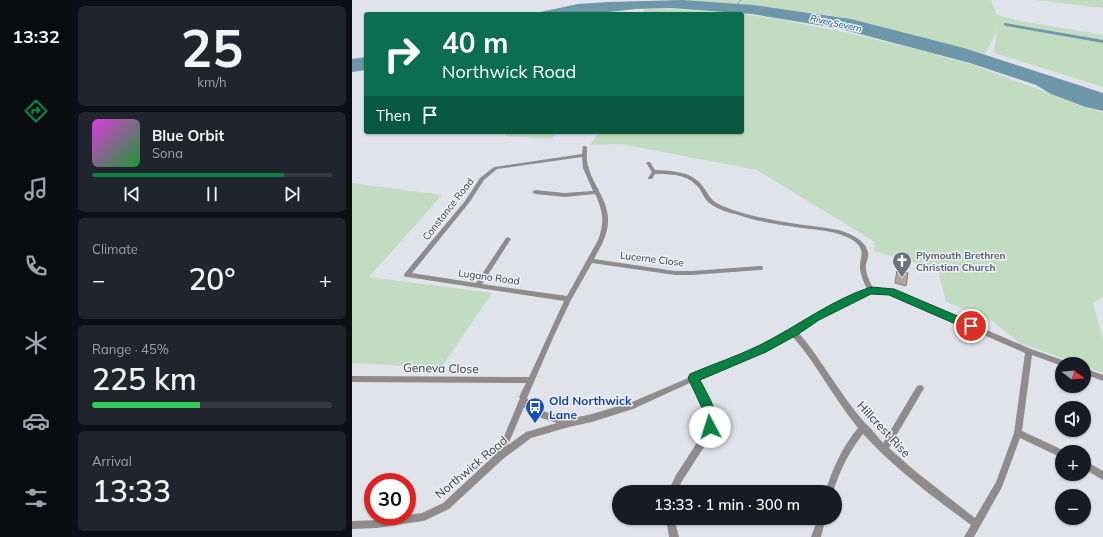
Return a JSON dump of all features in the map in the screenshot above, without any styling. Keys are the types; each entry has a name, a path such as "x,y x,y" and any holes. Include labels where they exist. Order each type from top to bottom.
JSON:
{"street":[{"path":"500,456 530,380 568,299 590,261 604,230 606,218 597,192 584,164 583,155 585,148"},
{"name":"Constance Road","path":"407,275 467,202 482,179 496,168 583,155"},
{"path":"648,163 654,172"},
{"path":"650,178 654,172"},
{"path":"654,172 670,172 690,178 701,188 710,203 723,209 753,217 826,230 850,236 858,241 863,247 865,256 863,265 864,274 871,290"},
{"path":"535,192 565,195 597,192"},
{"path":"477,286 508,239"},
{"name":"Lucerne Close","path":"590,261 675,273 760,268"},
{"name":"Lugano Road","path":"407,275 568,299"},
{"name":"Northwick Road","path":"352,525 377,524 423,517 446,506 500,456 529,435 633,405 763,349 793,332 815,317 871,290 883,290 896,294 1029,351 1055,360"},
{"name":"Hillcrest Rise","path":"793,332 854,417 884,449 904,468 976,524"},
{"path":"969,537 999,484 1018,432 1029,351"},
{"path":"1091,374 1103,378"},
{"path":"676,485 710,427 710,412 694,378"},
{"name":"Geneva Close","path":"352,379 530,380"},
{"path":"884,449 920,388"},
{"path":"523,397 528,407 542,414 569,423"},
{"path":"831,485 846,448 864,427"},
{"path":"1018,432 1055,450"},
{"path":"1091,468 1103,476"},
{"path":"671,525 674,537"},
{"path":"816,537 820,525"}],"green space":[{"path":"683,0 992,0 991,1 997,15 1020,21 1103,35 1103,40 1003,24 1006,26 1103,43 1103,87 994,53 997,30 985,54 851,19 767,7"},
{"path":"1035,0 1103,0 1103,8"},
{"path":"670,9 710,12 644,12 643,10"},
{"path":"744,14 772,18 853,34 970,64 1103,113 1103,297 1093,303 1103,339 1103,373 1091,369 1091,357 1059,357 1020,343 992,321 946,302 938,269 874,251 875,242 757,170 621,144 590,145 598,134 744,134"},
{"path":"506,134 555,134 552,139 505,136"},
{"path":"352,183 442,195 369,277 492,293 441,368 352,363"}],"water":[{"name":"River Severn","path":"683,0 753,5 851,19 964,48 1103,93 1103,111 1086,107 1051,94 1036,85 970,63 837,28 744,13 744,12 670,8 636,9 609,12 540,12 578,4"},
{"path":"1005,23 1103,40 1103,43 1006,26 1003,24"},
{"path":"364,57 364,70 352,72 352,59"}],"building":[{"name":"Plymouth Brethren Christian Church","path":"897,270 908,273 906,286 895,283"}],"waterway":[{"path":"736,5 741,0"}],"place":[{"name":"Plymouth Brethren Christian Church","path":"902,278"},
{"name":"Old Northwick Lane","path":"535,424"}],"route":[{"path":"710,427 710,412 694,378 763,349 793,332 815,317 858,295 871,290 883,290 971,326"}]}
